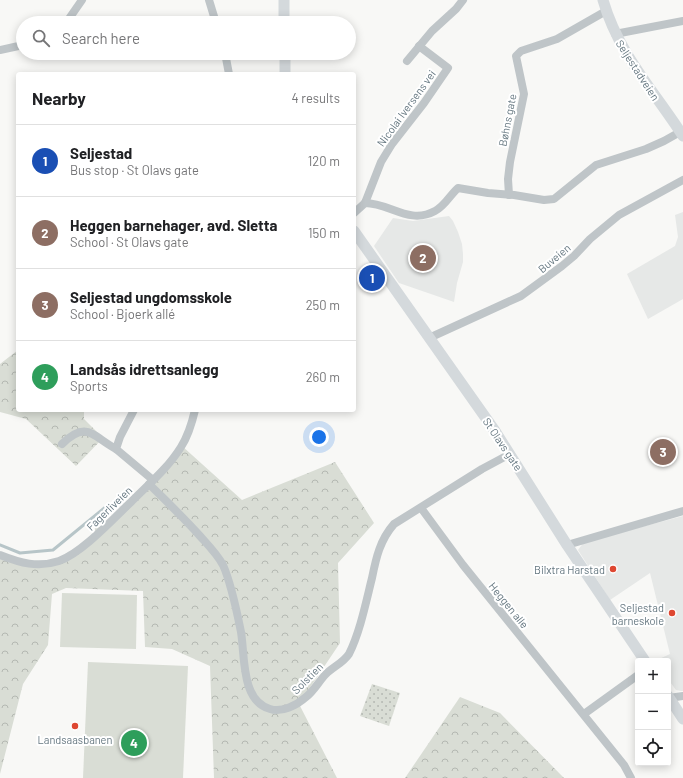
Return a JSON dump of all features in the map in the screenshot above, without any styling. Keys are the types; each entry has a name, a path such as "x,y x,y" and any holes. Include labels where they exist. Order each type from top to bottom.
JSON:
{"street":[{"path":"71,16 82,0"},
{"path":"209,0 214,16"},
{"path":"284,0 284,16"},
{"path":"407,61 432,31 464,0"},
{"name":"Seljestadveien","path":"603,0 615,34 631,62 682,134"},
{"name":"Bøhns gate","path":"509,195 508,179 510,162 524,94 516,56 521,51 557,39 606,11"},
{"path":"615,34 683,21"},
{"name":"Nicolai Iversens vei","path":"356,211 365,203 382,162 392,144 424,103 448,68 419,46"},
{"path":"0,50 16,47"},
{"path":"226,60 229,72"},
{"path":"285,60 285,72"},
{"path":"365,203 378,204 398,213 414,216 435,211 442,206 458,188 488,194 509,195 544,200 554,199 596,166 682,134"},
{"name":"Buveien","path":"429,338 521,296 562,266 590,239 619,215 683,180"},
{"name":"St Olavs gate","path":"356,234 510,454 567,544 643,658"},
{"path":"116,449 120,437 133,412"},
{"name":"Fagerliveien","path":"0,555 27,564 44,565 61,561 94,538 172,460 182,446 194,412"},
{"name":"Solstien","path":"62,444 76,432 82,431 94,435 116,449 151,482 209,546 222,564 227,577 241,633 245,669 251,693 265,708 274,710 291,707 307,697 326,673 346,659 364,609 377,555 384,537 394,524 482,469 510,454"},
{"name":"Heggen alle","path":"421,508 463,565 624,765 631,778"},
{"path":"567,544 683,511"},
{"path":"584,714 635,677"},
{"path":"671,697 683,696"},
{"path":"671,700 683,719"}],"shaded area":[{"path":"683,212 683,299 648,319 627,274 675,246 678,237 675,215"},
{"path":"449,216 458,232 462,244 463,254 463,262 457,283 454,302 399,283 374,246 393,218 413,221"},
{"path":"683,516 683,691 676,690 671,683 671,658 661,658 670,654 650,573 610,600 578,550 584,542"}],"green space":[{"path":"16,352 16,412 84,412 84,419 103,438 76,466 26,419 0,412 0,364"},
{"path":"182,446 242,500 335,462 374,523 338,563 340,643 299,704 337,778 214,778 210,666 172,649 145,647 143,591 66,588 52,594 48,645 23,684 0,774 0,555 46,564 66,557 95,533 95,527 102,527"},
{"path":"62,593 137,595 136,649 60,647"},
{"path":"88,662 188,666 183,778 83,778"},
{"path":"372,684 400,693 389,726 360,716"},
{"path":"460,697 500,713 564,778 405,778"}],"waterway":[{"path":"0,545 20,553 53,550 108,505"}],"place":[{"name":"Heggen barnehager, avd. Sletta","path":"423,258"},
{"name":"Seljestad","path":"372,278"},
{"name":"Seljestad ungdomsskole","path":"663,452"},
{"name":"Bilxtra Harstad","path":"613,569"},
{"name":"Seljestad barneskole","path":"672,613"},
{"name":"Landsaasbanen","path":"75,726"},
{"name":"Landsås idrettsanlegg","path":"134,743"}]}
